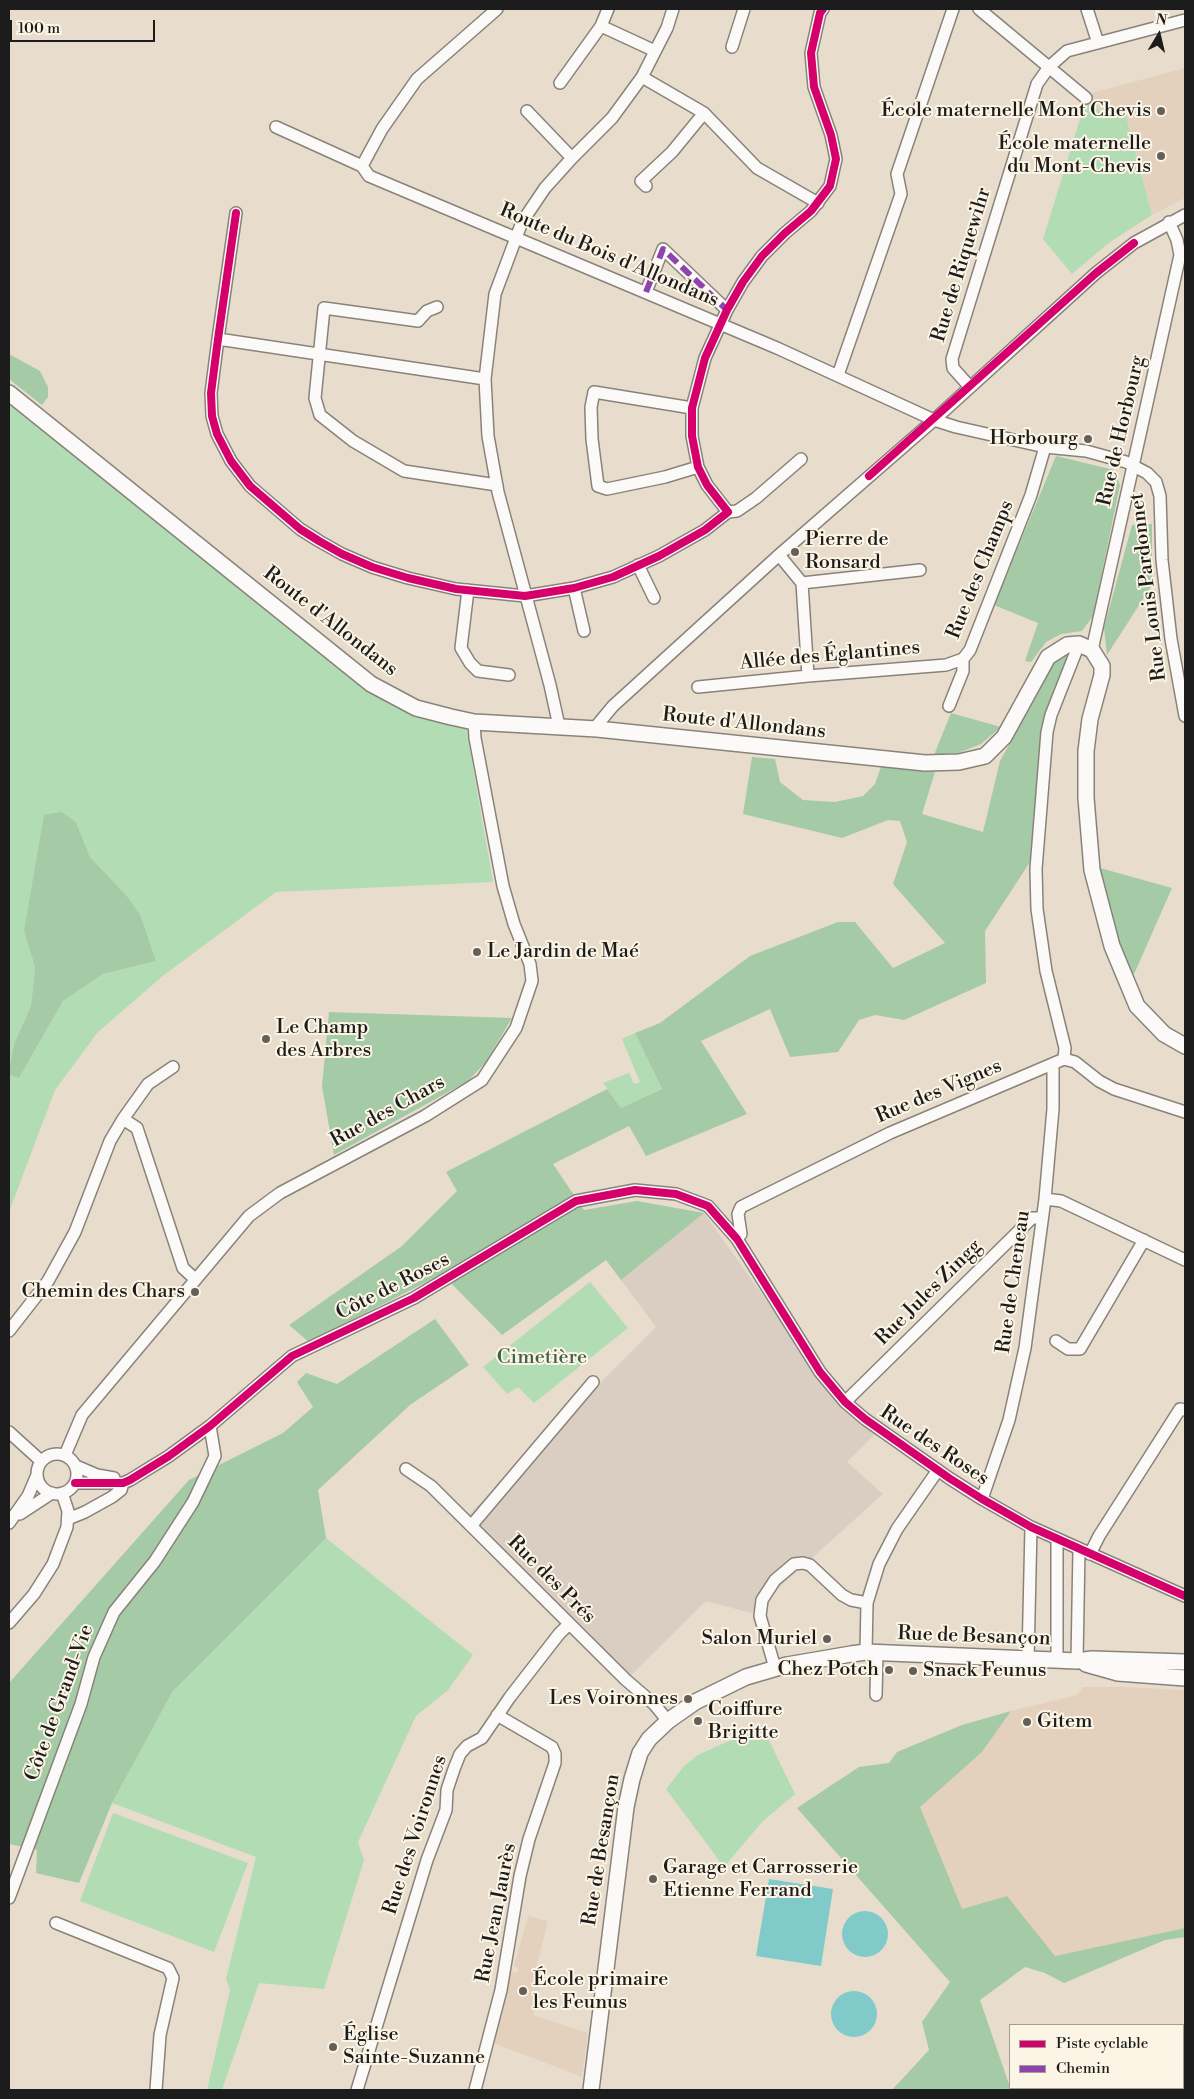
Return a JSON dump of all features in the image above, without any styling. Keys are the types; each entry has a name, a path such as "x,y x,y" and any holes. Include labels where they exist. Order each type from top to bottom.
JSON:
{"main road":[{"name":"Route d'Allondans","path":"9,393 371,684 416,708 474,722 597,729 916,762 959,762 985,756 1004,738 1048,657 1067,645 1085,647"},
{"path":"1085,647 1102,666 1102,675 1090,720 1086,751 1086,798 1092,870 1112,946 1137,1006 1164,1034 1185,1046"},
{"name":"Rue de Besançon","path":"591,2090 626,1807 640,1753 649,1740 668,1720 695,1702 724,1687 775,1668 811,1660 871,1653 1077,1661 1092,1659 1185,1662"},
{"name":"Rue de Besançon","path":"1077,1661 1118,1673 1185,1678"}],"street":[{"path":"362,166 382,129 417,79 497,9"},
{"path":"560,83 601,26 608,9"},
{"path":"559,726 497,485 488,436 485,379 495,294 513,247 515,236 522,222 545,188 612,118 642,77 656,51 673,9"},
{"path":"732,47 744,9"},
{"path":"728,512 698,467 692,436 692,408 705,358 727,310 743,282 762,256 818,203 830,186 836,159 832,135 814,87 811,52 820,13 823,9"},
{"path":"838,375 901,194 897,174 953,9"},
{"path":"979,9 1086,98"},
{"path":"1086,9 1098,43"},
{"name":"Rue de Riquewihr","path":"969,386 953,368 952,359 1037,84 1049,67 1067,51 1185,20"},
{"path":"601,26 656,51"},
{"path":"642,77 691,104 704,114 758,168 818,203"},
{"path":"527,111 572,158"},
{"path":"646,186 641,181 672,152 704,114"},
{"name":"Route du Bois d'Allondans","path":"276,127 362,166 369,176 721,324 838,375 934,420 956,427 1045,447 1086,452 1133,465"},
{"path":"236,213 211,393 212,416 217,434 231,461 250,486 300,528 342,554 372,567 408,578 468,590 525,596 574,588 613,577 659,556 705,530 728,512 737,511 756,498 801,459"},
{"path":"597,729 598,724 613,706 779,555 934,420 969,386 1096,273 1134,243 1185,214"},
{"name":"Rue de Horbourg","path":"1064,1059 1065,1048 1046,971 1037,909 1036,868 1046,744 1051,715 1085,647 1133,465 1180,255 1177,240 1169,222"},
{"path":"646,292 663,249 727,310"},
{"path":"437,307 427,312 418,321 324,308 315,398 320,415 353,441 404,471 497,485"},
{"path":"218,339 485,379"},
{"path":"692,408 594,392 591,407 592,439 598,486 607,489 665,477 698,467"},
{"name":"Rue des Champs","path":"949,706 964,670 963,659 970,650 1031,495 1045,447"},
{"name":"Rue Louis Pardonnet","path":"1133,465 1147,473 1156,482 1160,496 1162,560 1170,630 1185,716"},
{"path":"779,555 802,583 808,676"},
{"path":"638,565 654,598"},
{"path":"802,583 920,570"},
{"path":"574,588 584,631"},
{"path":"468,590 461,648 470,663 478,671 509,675"},
{"name":"Allée des Églantines","path":"698,687 946,665 963,659"},
{"name":"Rue des Chars","path":"65,1455 82,1415 249,1216 280,1193 425,1116 482,1080 516,1028 532,981 530,964 514,924 503,886 475,738 474,722"},
{"path":"1064,1059 1074,1062 1099,1081 1114,1089 1185,1112"},
{"name":"Rue des Vignes","path":"737,1239 741,1234 738,1214 741,1207 890,1133 1064,1059"},
{"name":"Rue de Cheneau","path":"982,1499 1009,1420 1025,1348 1045,1199 1053,1109 1053,1064"},
{"path":"9,1331 48,1281 75,1232 110,1142 123,1119 148,1084 173,1068"},
{"path":"123,1119 137,1128 183,1268 195,1279"},
{"name":"Côte de Roses","path":"68,1519 112,1497 121,1490 123,1483 169,1456 210,1426 292,1356 414,1298 576,1201 635,1190 676,1194 708,1206 737,1239"},
{"path":"1045,1199 1061,1201 1185,1260"},
{"name":"Rue Jules Zingg","path":"845,1402 1032,1218 1042,1218"},
{"name":"Rue des Roses","path":"737,1239 820,1372 845,1402 865,1419 982,1499 1057,1540 1185,1596"},
{"path":"1056,1341 1068,1349 1080,1349 1144,1240"},
{"path":"471,1526 593,1382"},
{"path":"1090,1554 1099,1536 1180,1409 1185,1410"},
{"name":"Côte de Grand-Vie","path":"9,1898 81,1704 94,1657 114,1612 155,1561 193,1502 215,1456 210,1426"},
{"path":"9,1432 41,1462"},
{"path":"56,1454 65,1455 76,1466 77,1475 75,1483 70,1489 28,1507 9,1523 28,1496 41,1462 48,1456 56,1454"},
{"name":"Côte de Roses","path":"76,1466 106,1476 134,1476"},
{"name":"Rue des Prés","path":"406,1469 431,1486 626,1680 654,1704 668,1720"},
{"path":"876,1695 867,1603 873,1578 885,1549 938,1470"},
{"path":"9,1623 34,1594 53,1564 67,1527 68,1511 57,1493 44,1490 39,1483 37,1475"},
{"path":"75,1483 123,1483"},
{"path":"1028,1659 1031,1526"},
{"path":"1057,1540 1057,1660"},
{"path":"1077,1661 1079,1549"},
{"path":"775,1668 760,1616 762,1600 775,1580 794,1564 803,1563 810,1565 842,1595 851,1600 867,1603"},
{"name":"Rue des Voironnes","path":"357,2090 427,1860 446,1810 449,1780 460,1754 467,1746 482,1738 497,1715 559,1634 569,1624"},
{"name":"Rue Jean Jaurès","path":"475,2090 502,1990 520,1876 529,1840 555,1763 555,1754 552,1747 497,1715"},
{"path":"56,1923 168,1968 173,1978 160,2035 156,2090"}],"shaded area":[{"name":"École maternelle du Mont-Chevis","path":"1185,68 1185,198 1152,215 1125,112 1104,112 1085,103 1088,94"},
{"path":"704,1213 843,1408 875,1434 847,1462 883,1494 751,1613 706,1601 627,1679 468,1515 656,1327 621,1280"},
{"path":"1083,1687 1185,1690 1185,1928 1055,1956 1007,1896 962,1910 919,1807 982,1752 1011,1711 1077,1695"},
{"name":"École primaire les Feunus","path":"528,1916 548,1921 533,1980 541,1983 533,2015 588,2033 582,2077 491,2042 512,1972 517,1973 518,1968 514,1966"}],"green space":[{"path":"1085,103 1104,112 1125,112 1152,215 1110,242 1072,274 1043,239"},
{"path":"9,354 40,371 48,387 48,397 42,405 9,379"},
{"path":"9,404 314,649 373,693 466,727 493,882 276,892 164,975 98,1032 55,1090 9,1212 9,1075 19,1078 63,1001 103,974 156,961 126,895 90,857 76,822 24,931 35,967 31,1006 14,1044 9,1070"},
{"path":"1056,456 1114,470 1120,485 1093,616 1082,631 1061,634 1046,642 1031,662 1025,661 1038,623 994,605"},
{"path":"1152,524 1152,585 1107,655 1104,628 1132,525"},
{"path":"1071,652 1041,727 1032,859 985,931 986,983 904,1020 875,1015 859,1020 838,1052 790,1057 770,1009 701,1041 747,1114 646,1156 629,1126 553,1164 584,1210 637,1201 704,1213 621,1280 606,1260 502,1335 442,1274 309,1342 289,1325 402,1246 457,1191 446,1172 607,1089 621,1108 662,1089 635,1033 660,1023 750,956 838,922 855,922 893,968 945,943 893,884 907,842 900,821 888,820 842,838 743,814 752,757 775,759 780,782 803,800 835,802 863,796 875,784 881,767 935,772 922,814 983,832 1000,761 1054,662"},
{"path":"951,713 1001,727 981,744 958,753 934,755"},
{"path":"61,812 76,822 90,857 126,895 140,915 156,961 103,974 63,1001 19,1078 9,1075 9,1070 14,1044 31,1006 35,967 24,931 44,815"},
{"path":"1100,868 1172,888 1131,981 1114,933"},
{"path":"329,1012 512,1018 486,1062 468,1081 334,1155 322,1086"},
{"path":"635,1033 662,1089 621,1108 603,1083 629,1073 634,1084 640,1082 622,1039"},
{"name":"Cimetière","path":"590,1282 628,1328 534,1403 518,1387 507,1394 483,1367"},
{"path":"435,1319 469,1365 410,1405 318,1490 326,1538 173,1691 112,1803 79,1883 36,1873 37,1850 9,1844 9,1683 189,1480 283,1433 313,1407 297,1382 306,1373 337,1384"},
{"path":"326,1538 473,1655 448,1690 416,1716 358,1842 364,1860 324,1989 259,1983 222,2090 207,2090 230,1990 226,1979 256,1857 112,1803 173,1691"},
{"path":"1011,1711 982,1752 920,1807 962,1909 1007,1896 1055,1956 1185,1928 1185,1937 1165,1940 1064,1983 1045,1973 1025,1967 980,2000 1009,2089 1011,2090 892,2090 929,2050 922,2022 950,1982 797,1808 859,1767 889,1763 897,1752 962,1725"},
{"path":"762,1726 795,1794 762,1822 724,1867 666,1789 684,1766 698,1755"},
{"path":"113,1813 248,1863 214,1952 80,1901"}],"water":[{"path":"769,1879 833,1889 821,1966 756,1956"},
{"path":"870,1911 874,1912 884,1921 887,1925 887,1943 878,1953 870,1957 860,1957 852,1953 843,1943 842,1929 846,1921 856,1912"},
{"path":"849,1991 859,1991 873,2001 877,2014 873,2027 867,2033 859,2037 849,2037 835,2027 831,2019 831,2009 841,1995"}],"marked path":[{"path":"646,292 663,249 727,310"}],"cycle path":[{"path":"236,213 211,393 212,416 217,434 231,461 250,486 300,529 319,541 342,554 372,567 408,578 456,589 525,596 574,588 613,577 659,556 705,530 728,512 707,485 698,467 692,436 692,408 705,358 727,310 743,282 762,256 811,211 830,186 836,159 831,135 814,87 811,53 820,13 823,9"},
{"path":"869,476 1096,273 1134,243"},
{"path":"75,1483 123,1483 130,1480 169,1456 210,1426 292,1356 414,1298 576,1201 635,1190 676,1194 708,1206 737,1239 820,1372 845,1402 865,1419 949,1478 1031,1527 1185,1596"}],"place":[{"name":"École maternelle Mont Chevis","path":"1161,111"},
{"name":"École maternelle du Mont-Chevis","path":"1161,156"},
{"name":"Horbourg","path":"1088,439"},
{"name":"Pierre de Ronsard","path":"795,552"},
{"name":"Le Jardin de Maé","path":"477,952"},
{"name":"Le Champ des Arbres","path":"266,1039"},
{"name":"Chemin des Chars","path":"195,1292"},
{"name":"Salon Muriel","path":"827,1639"},
{"name":"Chez Potch","path":"889,1670"},
{"name":"Snack Feunus","path":"913,1671"},
{"name":"Les Voironnes","path":"688,1699"},
{"name":"Coiffure Brigitte","path":"698,1721"},
{"name":"Gitem","path":"1027,1722"},
{"name":"Garage et Carrosserie Etienne Ferrand","path":"653,1879"},
{"name":"École primaire les Feunus","path":"523,1991"},
{"name":"Église Sainte-Suzanne","path":"333,2047"}]}
